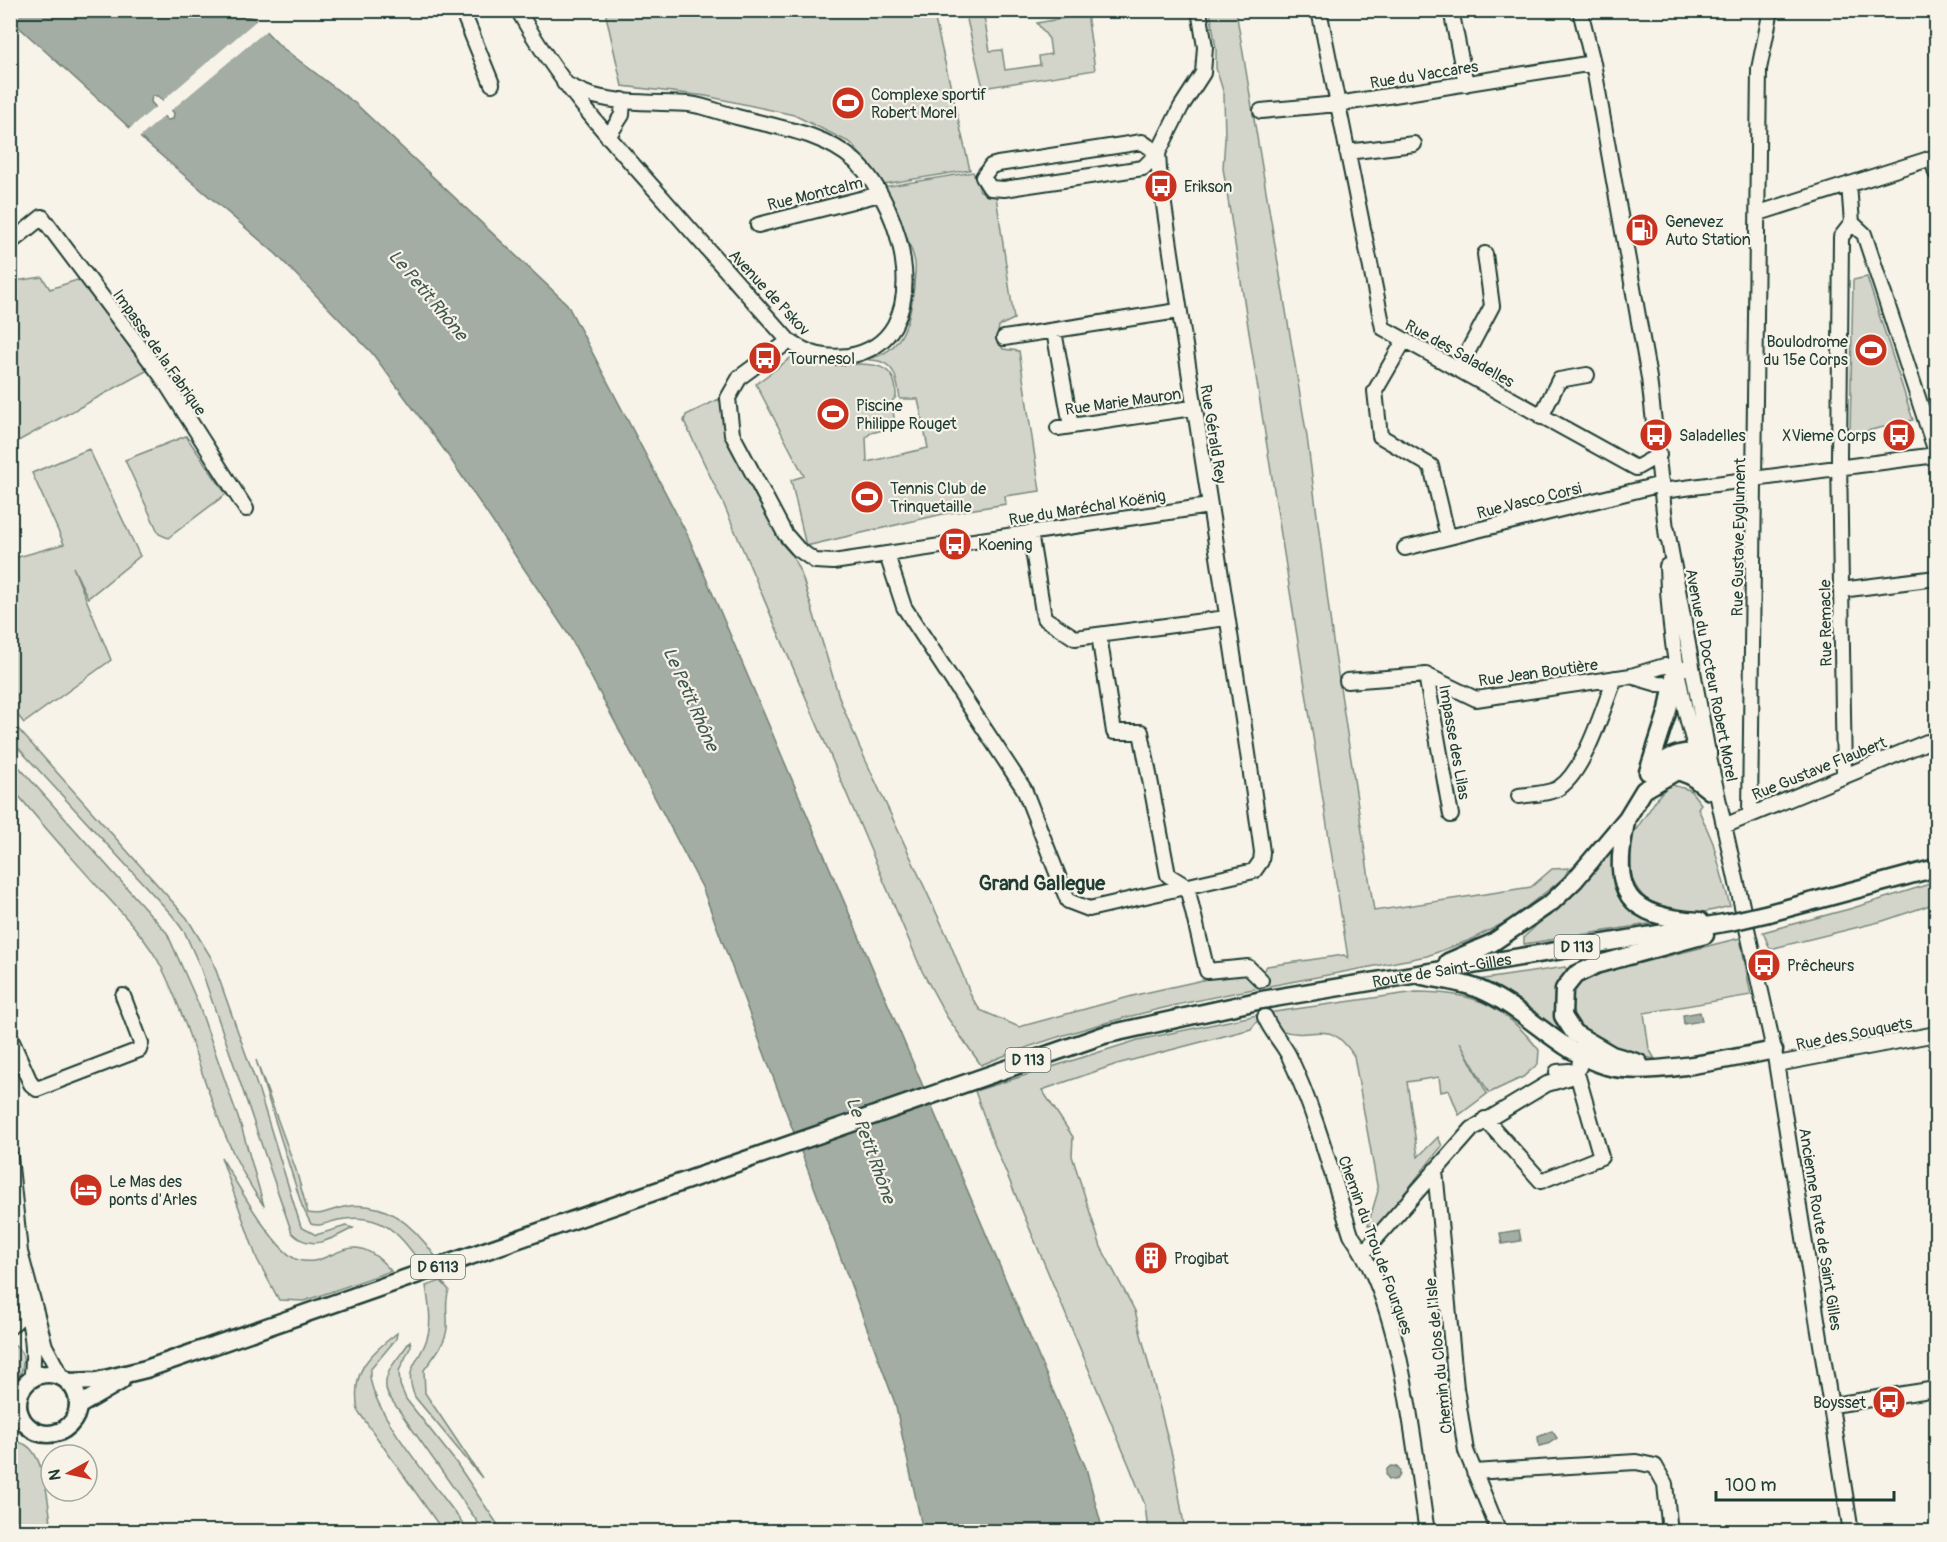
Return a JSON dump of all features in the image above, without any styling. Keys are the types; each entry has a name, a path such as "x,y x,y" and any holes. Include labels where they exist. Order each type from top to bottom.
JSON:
{"main road":[{"path":"1410,974 1492,943 1523,924 1574,881 1627,818 1644,790 1677,685 1676,666"},
{"path":"1648,772 1665,758 1677,753 1701,755"},
{"path":"1644,790 1701,755"},
{"path":"1678,771 1691,776 1710,790"},
{"path":"1627,818 1619,865 1625,888 1637,905 1653,915 1730,922"},
{"name":"Route de Saint-Gilles","path":"952,1086 1104,1035 1183,1016 1410,974 1730,922 1936,868"},
{"path":"1578,1048 1561,1007 1564,989 1575,975 1596,965 1708,934 1730,922"},
{"path":"1410,974 1481,990 1578,1048 1661,1067 1775,1057"},
{"name":"D 6113","path":"65,1380 97,1381 146,1369 952,1086"},
{"name":"D 6113","path":"78,1406 146,1369"},
{"path":"46,1374 65,1380 74,1389 78,1406 73,1420 57,1433 38,1432 18,1426 14,1405 19,1394 31,1379 46,1374"}],"street":[{"path":"462,10 492,84"},
{"name":"Avenue de Pskov","path":"518,10 538,47 564,83 608,137 789,341 805,351 831,358 863,353 878,346 886,338 899,317 905,264 897,228 880,194 855,161 807,133 692,104 593,96 564,83"},
{"path":"1158,153 1142,142 998,164 991,166 983,177 990,188 1004,189 1143,168 1158,153 1181,107 1203,73 1204,47 1199,10"},
{"name":"Rue des Saladelles","path":"1319,10 1383,328 1459,368 1540,417 1636,468"},
{"path":"1451,10 1466,84"},
{"name":"Avenue du Docteur Robert Morel","path":"1580,10 1593,63 1649,378 1659,454 1676,666"},
{"name":"Rue Gustave Eyglument","path":"1750,814 1756,480 1759,69 1771,10"},
{"name":"Rue du Vaccares","path":"1261,111 1338,104 1593,63"},
{"path":"608,137 622,115 623,100"},
{"path":"1347,152 1414,144"},
{"name":"Rue Gérald Rey","path":"1158,153 1192,408 1262,852 1261,861 1254,872 1187,887"},
{"path":"1759,213 1932,158 1936,173"},
{"path":"1849,184 1852,223 1864,234 1936,454"},
{"name":"Rue Montcalm","path":"758,225 880,194"},
{"name":"Impasse de la Fabrique","path":"10,243 42,217 160,374 246,509"},
{"name":"Rue Remacle","path":"1844,777 1840,469 1841,237 1852,223"},
{"path":"1459,368 1492,306 1485,254"},
{"path":"1004,338 1178,311"},
{"name":"Rue Marie Mauron","path":"1054,330 1065,427 1192,408"},
{"name":"Rue du Maréchal Koënig","path":"789,341 740,377 729,396 732,434 785,534 798,549 815,561 833,562 887,555 1209,506"},
{"path":"1404,341 1375,391 1380,436 1431,466 1448,537"},
{"path":"1540,417 1559,380 1587,375"},
{"path":"1635,490 1636,468 1659,454"},
{"name":"Rue Vasco Corsi","path":"1405,548 1635,490 1756,480 1936,454"},
{"name":"Avenue du Docteur Robert Morel","path":"1666,530 1694,681 1701,755 1710,790 1724,826"},
{"path":"1030,532 1044,618 1075,638 1226,618"},
{"path":"887,555 904,607 1024,789 1068,901 1089,909 1187,887"},
{"path":"1841,590 1936,578"},
{"path":"1099,635 1114,732 1141,732 1168,875 1187,887 1208,971 1248,967 1261,980"},
{"path":"1676,666 1685,671 1694,681"},
{"name":"Rue Jean Boutière","path":"1347,681 1426,675 1476,699 1630,676 1646,670 1676,666"},
{"name":"Impasse des Lilas","path":"1426,675 1451,815"},
{"name":"Rue Jean Boutière","path":"1630,676 1658,684 1677,685 1694,681"},
{"path":"1519,796 1559,789 1570,778 1592,739 1615,678"},
{"name":"Avenue du Docteur Robert Morel","path":"1677,685 1724,826 1749,934"},
{"name":"Rue Gustave Flaubert","path":"1724,826 1928,741"},
{"name":"Ancienne Route de Saint Gilles","path":"1749,934 1775,1057 1833,1406 1851,1532"},
{"path":"10,1037 31,1084 37,1089 139,1050 141,1043 123,996"},
{"name":"Chemin du Trou de Fourques","path":"1265,1017 1272,1033 1288,1054 1352,1235 1364,1252 1394,1333 1427,1532"},
{"name":"Rue des Souquets","path":"1775,1057 1936,1034"},
{"path":"1547,1084 1578,1048"},
{"path":"1485,1119 1541,1181 1601,1158 1581,1084 1575,1073 1578,1048"},
{"path":"1557,1072 1575,1073"},
{"path":"1364,1252 1472,1129 1485,1119 1547,1084 1563,1080 1575,1073"},
{"path":"10,1157 20,1252 45,1346 65,1380"},
{"name":"Chemin du Clos de l'Isle","path":"1435,1170 1456,1388 1466,1451 1499,1532"},
{"path":"10,1270 22,1292 26,1311 33,1350 31,1379"},
{"path":"10,1328 26,1311"},
{"path":"1833,1406 1936,1389"},
{"path":"1474,1472 1636,1462 1654,1466 1665,1484 1670,1532"}],"shaded area":[{"name":"Complexe sportif Robert Morel","path":"605,11 933,11 970,170 884,184 851,143 794,115 706,96 622,86"},
{"path":"965,11 983,11 990,51 1002,50 1005,70 1040,65 1039,56 1051,54 1049,39 1037,23 1087,14 1095,70 983,88"},
{"path":"1210,11 1236,11 1307,437 1333,641 1374,911 1531,887 1552,869 1569,868 1564,878 1508,921 1470,940 1427,956 1145,1012 1090,1027 981,1065 947,1017 922,971 724,505 684,421 686,415 719,399 723,407 726,437 753,492 782,544 792,555 802,576 840,700 948,938 972,998 980,1010 1019,1027 1140,994 1212,978 1262,973 1267,966 1344,955 1348,958 1223,168 1224,94 1216,68 1216,48"},
{"path":"973,172 980,191 996,196 1014,319 999,326 997,339 1003,349 1019,351 1040,491 1005,496 1006,504 943,514 806,546 791,480 804,476 756,384 797,353 823,364 859,364 881,367 890,373 895,383 896,397 892,401 895,427 871,433 866,437 867,462 928,448 918,399 900,399 898,384 893,372 884,363 869,360 869,358 881,355 898,341 908,321 914,286 913,255 883,187"},
{"path":"10,273 15,281 42,277 50,289 77,280 90,286 148,370 11,445"},
{"name":"Boulodrome du 15e Corps","path":"1867,277 1913,420 1850,435 1853,280"},
{"path":"186,436 226,494 168,538 159,534 125,460"},
{"path":"89,449 140,556 88,598 73,567 111,660 24,723 11,707 11,559 64,544 32,473"},
{"path":"11,721 187,918 212,959 259,1091 301,1227 316,1235 346,1226 353,1228 322,1242 314,1243 299,1239 292,1233 201,969 185,933 172,915 11,740"},
{"path":"11,758 167,933 198,1003 242,1129 264,1206 231,1149 187,1028 162,968 132,925 53,837 11,786"},
{"path":"1672,785 1690,790 1701,804 1698,808 1713,843 1730,906 1698,913 1682,914 1666,911 1647,899 1634,882 1628,861 1631,839 1658,796"},
{"path":"1614,838 1613,866 1619,888 1633,906 1655,923 1524,944 1524,937 1583,882"},
{"path":"1936,882 1936,903 1883,921 1770,949 1763,932 1853,908"},
{"path":"1740,938 1751,995 1644,1013 1649,1049 1655,1059 1594,1039 1577,1024 1572,1010 1571,991 1588,976"},
{"path":"1565,967 1567,970 1555,997 1555,1013 1560,1031 1557,1032 1478,980"},
{"path":"1416,992 1471,998 1500,1011 1526,1034 1539,1050 1538,1064 1523,1077 1489,1093 1460,1042 1487,1094 1459,1115 1449,1090 1441,1092 1439,1077 1407,1082 1418,1157 1438,1137 1442,1146 1377,1228 1368,1225 1378,1191 1354,1056 1336,1036 1320,1032 1292,1033 1277,1029 1259,1019 1251,1029 1117,1064 1042,1090 1073,1137 1072,1156 1101,1247 1135,1311 1173,1459 1185,1531 1148,1531 1145,1505 992,1139 975,1091 1138,1040 1267,1013"},
{"path":"256,1060 296,1170 308,1213 322,1213 344,1207 359,1206 385,1211 397,1217 417,1234 435,1256 420,1263 404,1241 376,1221 352,1218 321,1225 311,1224 302,1206"},
{"path":"221,1157 267,1230 289,1255 298,1260 310,1261 352,1248 364,1250 376,1257 391,1271 304,1301 279,1300 257,1259"},
{"path":"441,1281 449,1290 446,1304 447,1328 435,1356 424,1370 425,1393 482,1478 415,1397 412,1388 412,1369 425,1344 429,1330 430,1315 426,1286"},
{"path":"397,1333 396,1339 370,1370 372,1387 393,1429 468,1531 443,1531 358,1411 356,1397 359,1375 377,1350"},
{"path":"410,1341 411,1346 399,1371 400,1385 406,1399 455,1461 502,1531 484,1531 388,1395 386,1380 388,1373"},
{"path":"12,1344 22,1353 23,1364 21,1373 11,1380"},
{"path":"10,1442 20,1442 31,1450 39,1463 39,1503 49,1503 52,1531 11,1531"}],"water":[{"name":"Le Petit Rhône","path":"236,10 241,15 253,18 280,46 356,104 567,304 688,536 1086,1468 1103,1531 923,1531 895,1403 702,887 570,637 445,451 372,353 276,254 142,139 11,20 10,11","holes":["152,96 158,96 174,113 173,119 167,120 151,102"]},
{"path":"1700,1012 1702,1021 1684,1024 1683,1015"},
{"path":"1519,1230 1521,1241 1502,1244 1500,1233"},
{"path":"1552,1431 1557,1438 1548,1444 1539,1446 1538,1437"},
{"path":"1393,1466 1398,1468 1400,1473 1398,1478 1393,1480 1388,1478 1386,1473 1388,1468"}],"pier":[{"path":"258,19 267,30 169,112 160,103"},
{"path":"158,105 166,114 138,139 128,130"}],"tunnel":[{"path":"1261,980 1265,1017"}],"place":[{"name":"Complexe sportif Robert Morel","path":"848,103"},
{"name":"Erikson","path":"1161,186"},
{"name":"Genevez Auto Station","path":"1642,230"},
{"name":"Boulodrome du 15e Corps","path":"1871,350"},
{"name":"Tournesol","path":"765,358"},
{"name":"Piscine Philippe Rouget","path":"833,414"},
{"name":"Saladelles","path":"1656,435"},
{"name":"XVieme Corps","path":"1899,435"},
{"name":"Tennis Club de Trinquetaille","path":"867,497"},
{"name":"Koening","path":"955,544"},
{"name":"Prêcheurs","path":"1764,965"},
{"name":"Le Mas des ponts d'Arles","path":"86,1190"},
{"name":"Progibat","path":"1151,1258"},
{"name":"Boysset","path":"1889,1402"}],"district":[{"name":"Grand Gallegue","path":"1042,883"}]}
